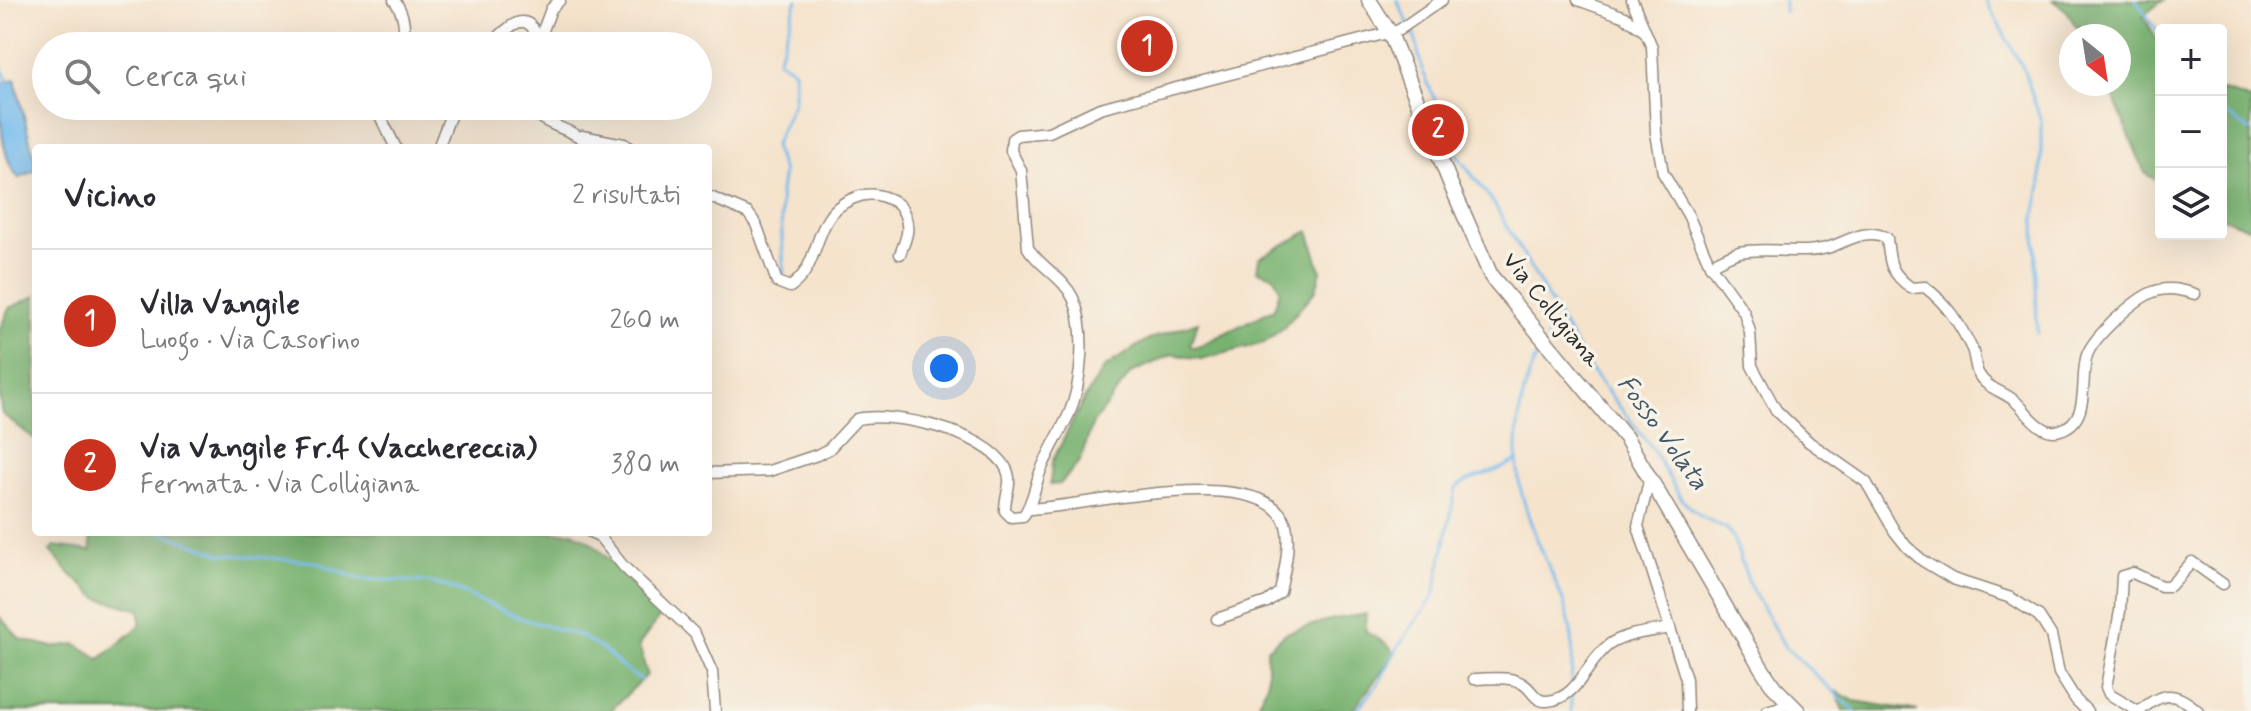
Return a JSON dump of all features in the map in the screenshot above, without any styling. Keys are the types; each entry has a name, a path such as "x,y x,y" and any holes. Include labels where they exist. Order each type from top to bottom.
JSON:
{"street":[{"path":"394,0 401,10 404,32"},
{"path":"543,32 551,9 560,0"},
{"name":"Via Colligiana","path":"1369,0 1394,32 1484,264 1496,284 1614,421 1755,658 1774,687 1794,708"},
{"path":"712,473 769,471 829,449 857,419 899,416 984,444 1008,472 1010,480 1005,511 1011,517 1023,516 1047,457 1070,412 1079,373 1081,341 1074,299 1066,285 1028,248 1021,170 1011,151 1012,139 1018,135 1049,132 1100,108 1267,62 1394,32 1442,0"},
{"path":"1578,0 1625,17 1644,32"},
{"path":"1632,0 1654,57 1656,133 1663,173 1688,215 1710,265 1744,312 1750,332 1752,366 1767,396 1783,419 1843,469 1866,482 1895,532 1923,561 1953,579 2011,598 2039,616 2051,635 2059,673 2087,711"},
{"path":"503,32 511,24 521,21 528,23 533,32"},
{"path":"382,120 394,144"},
{"path":"440,144 449,120"},
{"path":"546,120 580,136 624,144"},
{"path":"580,136 588,144"},
{"path":"712,198 748,213 756,224 777,282 782,287 790,287 801,279 811,264 828,218 845,202 859,196 875,194 893,200 904,210 909,229 900,254"},
{"path":"1710,265 1742,252 1773,250 1799,253 1831,246 1862,234 1878,233 1887,238 1888,261 1903,282 1911,288 1925,287 1955,316 1973,351 1978,373 1988,385 2014,400 2043,428 2056,432 2068,428 2077,418 2082,404 2081,390 2087,355 2101,334 2142,298 2155,291 2173,288 2195,294"},
{"path":"1650,477 1638,526 1686,679 1687,711"},
{"path":"1028,509 1143,494 1198,492 1244,494 1268,503 1281,515 1287,530 1280,592 1267,602 1217,619"},
{"path":"599,536 624,567 695,634 712,672 715,711"},
{"path":"2198,711 2185,699 2165,696 2151,700 2138,711 2109,694 2106,687 2120,611 2122,576 2133,573 2161,586 2170,586 2192,562 2223,584"},
{"path":"1474,679 1510,679 1523,683 1538,700 1548,701 1564,696 1576,686 1608,645 1626,637 1670,628"},
{"path":"1767,711 1794,708"}],"green space":[{"path":"2053,0 2164,0 2143,15 2155,36 2155,179 2145,173 2113,96 2131,96 2131,24 2075,24 2066,10"},
{"path":"2227,92 2251,100 2251,229 2227,219"},
{"path":"1309,231 1321,271 1316,290 1284,327 1264,343 1201,359 1173,354 1131,373 1093,423 1080,461 1060,484 1050,485 1052,462 1084,399 1105,367 1147,340 1198,322 1190,345 1195,348 1274,309 1280,290 1274,276 1257,271 1259,258"},
{"path":"32,298 32,437 2,414 0,328 9,308"},
{"path":"90,536 580,536 591,542 663,612 639,645 647,675 610,711 0,711 0,617 20,639 53,647 76,644 100,659 140,626 140,610 98,598 72,576 50,551 54,546 91,551"},
{"path":"1366,614 1366,632 1387,644 1395,654 1352,711 1254,711 1267,685 1267,649 1286,633 1329,620"},
{"path":"1837,692 1854,701 1918,711 1843,711"}],"water":[{"path":"15,79 32,149 32,172 19,178 8,160 2,135 0,84"}],"waterway":[{"path":"784,280 780,192 783,172 774,146 794,101 794,70 778,60 797,0"},
{"path":"1397,0 1415,38 1422,69 1459,158 1493,202 1560,319 1547,338"},
{"path":"1784,0 1784,12"},
{"path":"1985,0 2023,68 2041,121 2041,185 2035,216 2037,333"},
{"path":"2136,0 2155,27"},
{"path":"0,64 8,83"},
{"path":"2227,115 2251,131"},
{"name":"Fosso Volata","path":"1560,320 1592,372 1650,445 1682,500 1699,515 1727,529 1733,537 1750,586 1785,647 1855,711"},
{"path":"1543,345 1529,376 1520,411 1517,464 1526,508 1570,624 1573,650 1571,687"},
{"path":"1356,711 1379,683 1399,645 1434,596 1456,488 1518,459"},
{"path":"172,536 222,554 315,562 360,579 427,582 449,587 523,619 581,636 642,680"},
{"path":"1571,695 1571,711"}],"place":[{"name":"Villa Vangile","path":"1147,46"},
{"name":"Via Vangile Fr.4 (Vacchereccia)","path":"1438,130"}]}
